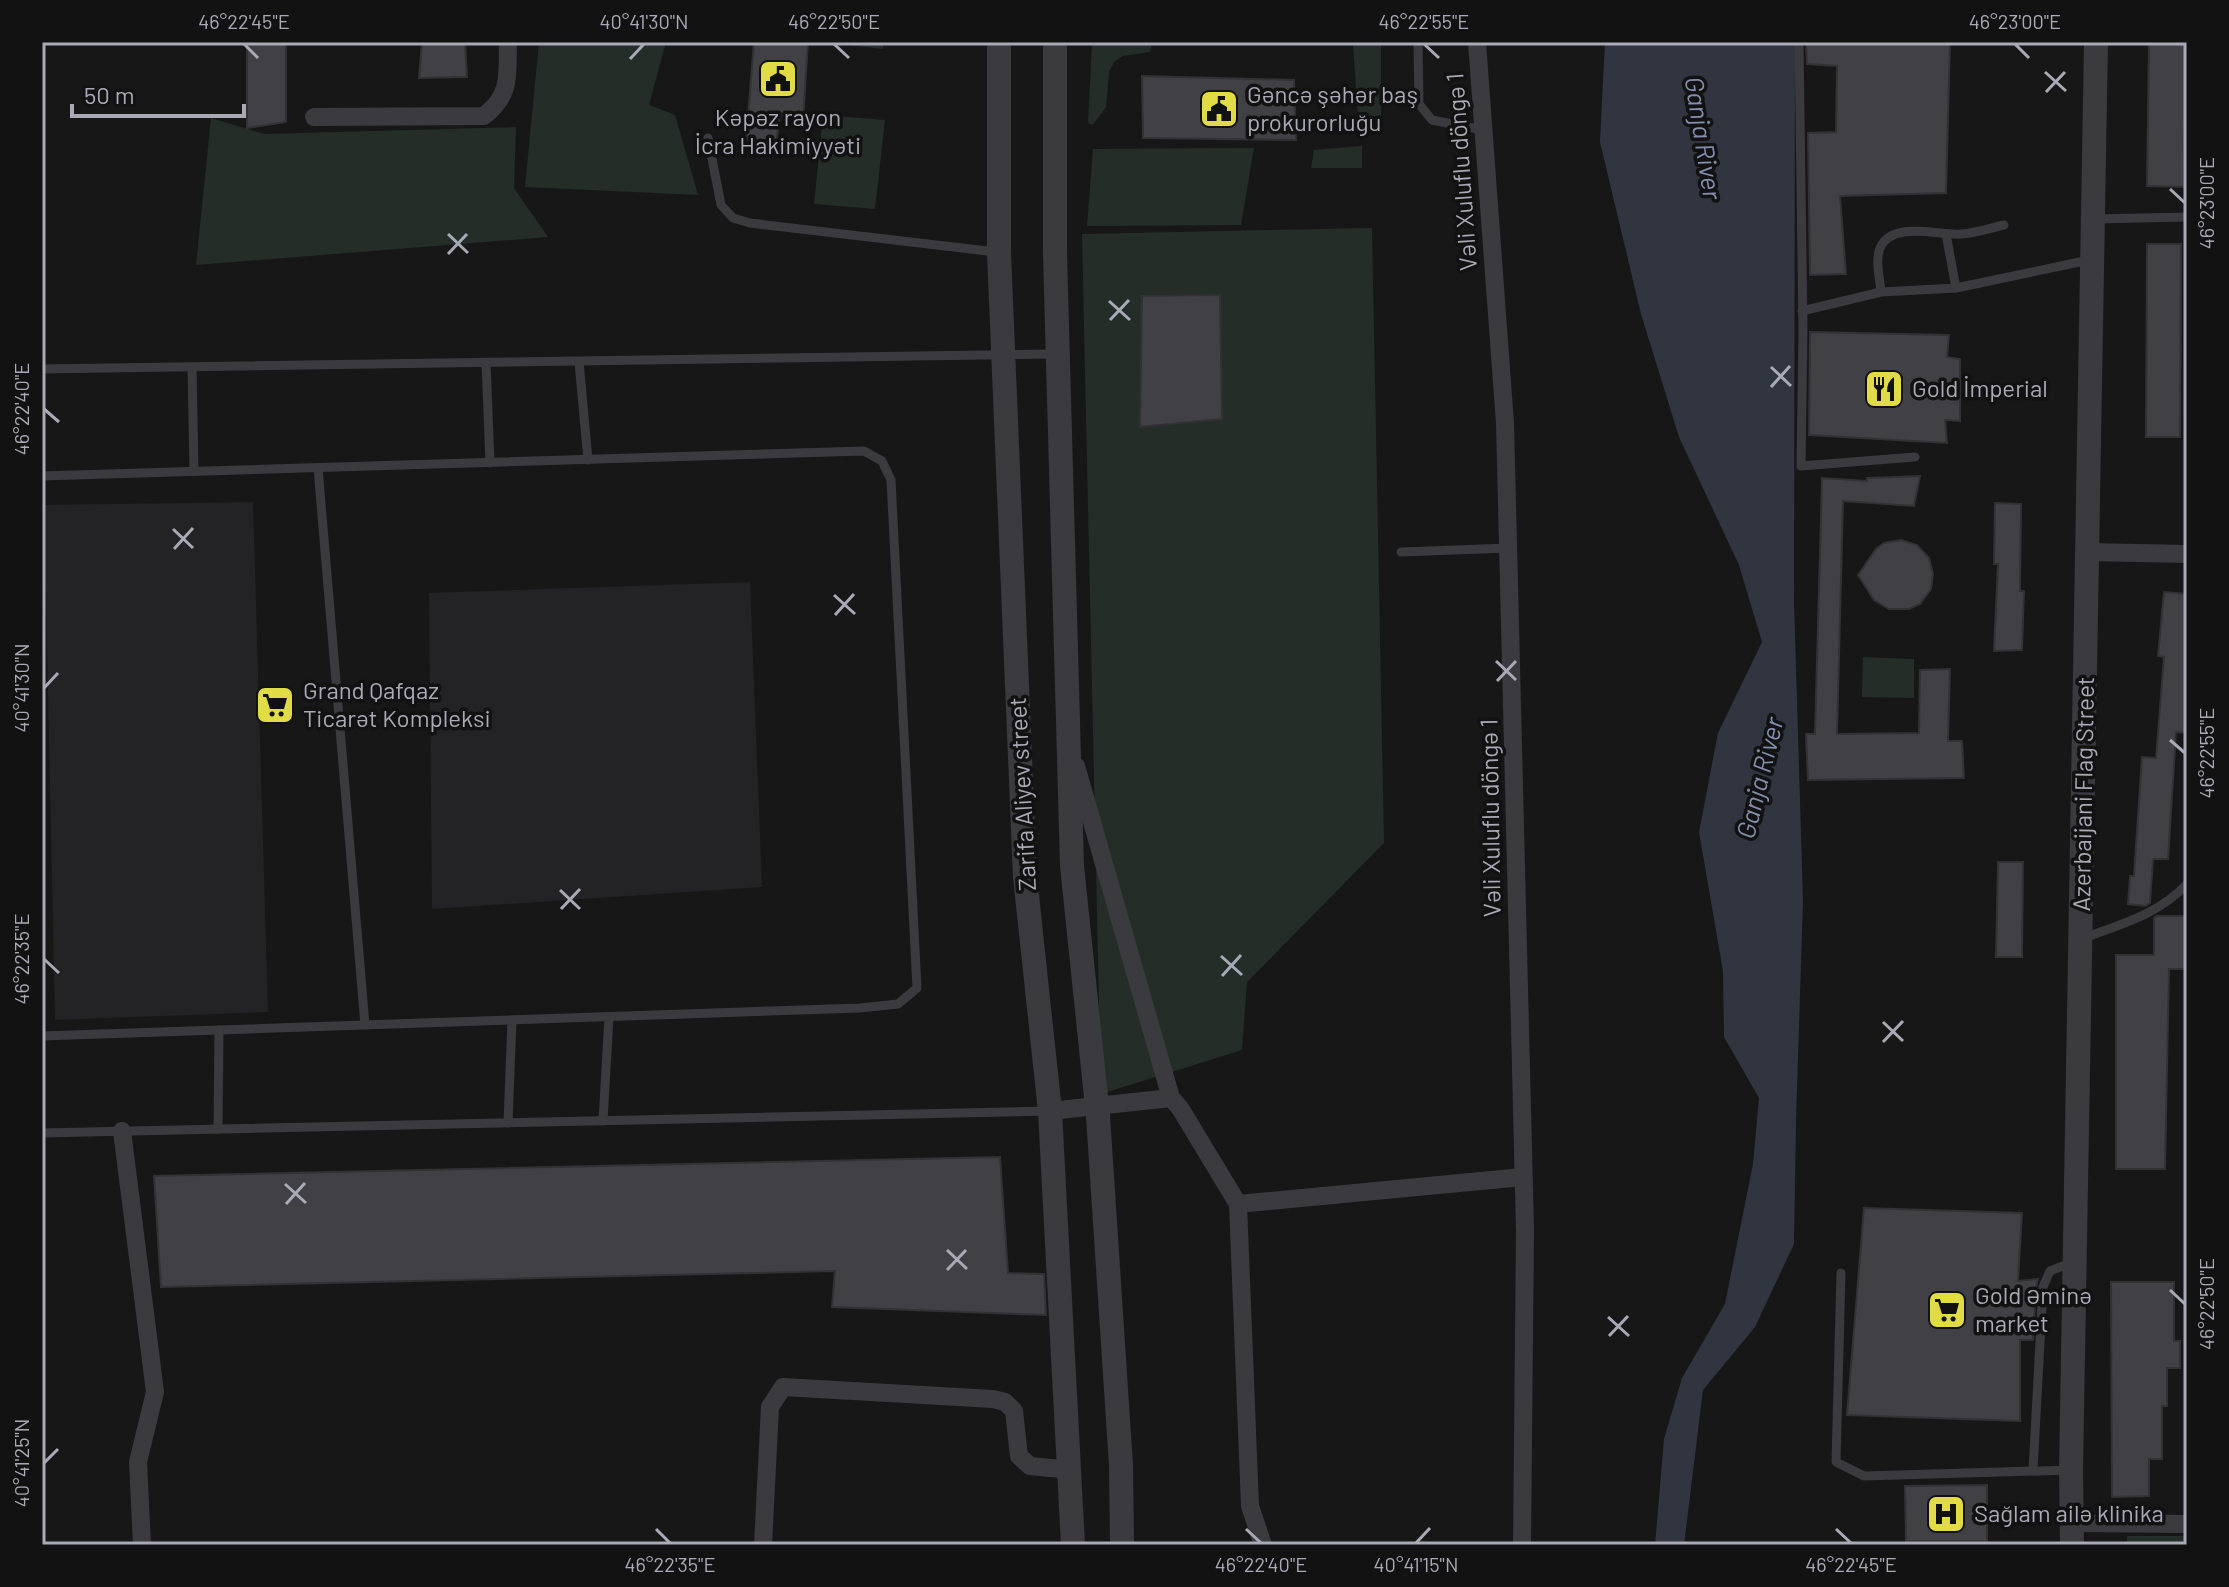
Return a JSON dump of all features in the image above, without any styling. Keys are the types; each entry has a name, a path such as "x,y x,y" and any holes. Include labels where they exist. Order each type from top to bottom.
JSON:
{"street":[{"path":"314,117 484,116 499,104 506,87 508,42"},
{"name":"Zarifa Aliyev street","path":"999,42 999,253 1025,877 1050,1111 1073,1545"},
{"name":"Zarifa Aliyev street","path":"1055,42 1058,354 1072,866 1097,1105 1121,1465 1122,1545"},
{"name":"Vəli Xuluflu döngə 1","path":"1477,42 1505,423 1523,1177 1522,1545"},
{"name":"Azerbaijani Flag Street","path":"2072,1534 2096,42"},
{"path":"2088,552 2187,554"},
{"path":"1069,740 1171,1098 1238,1204 1250,1506 1263,1545"},
{"path":"1050,1111 1171,1098"},
{"path":"122,1131 155,1392 138,1462 142,1545"},
{"path":"1238,1204 1523,1177"},
{"path":"763,1545 770,1407 783,1387 1005,1402 1014,1411 1019,1456 1030,1466 1071,1470"},
{"path":"2072,1534 2187,1524"}],"lane":[{"path":"1418,42 1419,104 1432,120 1483,130"},
{"path":"1799,42 1801,466 1915,457"},
{"path":"708,138 721,205 733,218 999,253"},
{"path":"2093,219 2187,217"},
{"path":"1881,292 1878,261 1888,237 1902,232 1963,234 2004,225"},
{"path":"1946,234 1956,288"},
{"path":"1802,311 1881,292 1956,288 2093,259"},
{"path":"42,369 1058,354"},
{"path":"579,362 588,460"},
{"path":"486,363 490,463"},
{"path":"192,367 194,471"},
{"path":"42,476 864,451 882,461 891,480 917,988 898,1004 860,1008 42,1036"},
{"path":"318,468 365,1025"},
{"path":"1401,552 1508,548"},
{"path":"2082,939 2153,912 2172,900 2187,884"},
{"path":"603,1121 609,1017"},
{"path":"508,1123 512,1020"},
{"path":"218,1129 219,1030"},
{"path":"42,1133 1050,1111"},
{"path":"2033,1470 2043,1287 2050,1271 2075,1261"},
{"path":"1841,1273 1836,1462 1864,1476 2071,1470"}],"shaded area":[{"path":"539,42 666,42 649,105 675,115 698,195 525,187"},
{"path":"824,42 884,42 883,49"},
{"path":"1092,42 1152,42 1150,52 1123,56 1114,62 1109,72 1106,107 1093,125 1088,123"},
{"path":"1353,42 1381,42 1381,119 1358,120"},
{"path":"823,115 885,120 875,209 814,204"},
{"path":"211,118 264,134 516,127 514,188 548,237 196,265"},
{"path":"1362,146 1362,168 1311,168 1314,150"},
{"path":"1254,148 1241,225 1087,226 1093,149"},
{"path":"1372,228 1384,843 1247,982 1242,1050 1101,1094 1082,234"},
{"path":"253,502 268,1012 55,1020 44,505"},
{"path":"750,582 762,887 432,909 429,593"},
{"path":"1863,657 1914,659 1914,698 1862,697"},
{"path":"2127,1536 2187,1536 2187,1545 2127,1545"}],"water":[{"name":"Ganja River","path":"1605,42 1795,42 1794,602 1803,901 1794,1244 1755,1327 1703,1390 1684,1545 1655,1545 1664,1439 1682,1378 1725,1304 1753,1164 1759,1098 1724,1037 1723,971 1699,832 1718,733 1762,642 1739,565 1679,437 1641,314 1600,142"}],"building":[{"path":"247,42 286,42 286,122 247,128"},
{"path":"422,42 465,42 467,77 419,78"},
{"name":"Kəpəz rayon İcra Hakimiyyəti","path":"754,42 808,42 803,120 780,116 776,144 746,141"},
{"path":"1806,42 1950,42 1946,193 1840,196 1846,274 1810,275 1808,133 1836,132 1837,66 1807,64"},
{"path":"2149,42 2186,42 2184,187 2147,186"},
{"name":"Gəncə şəhər baş prokurorluğu","path":"1142,76 1294,80 1296,140 1143,138"},
{"path":"2147,244 2181,244 2180,437 2146,437"},
{"path":"1220,295 1222,419 1140,427 1142,296"},
{"name":"Gold İmperial","path":"1810,332 1949,335 1947,357 1960,359 1960,421 1945,420 1947,443 1809,435"},
{"path":"1920,476 1914,506 1843,501 1837,734 1919,733 1920,670 1950,669 1948,741 1962,741 1964,778 1808,780 1806,734 1815,734 1822,478 1867,481 1867,478"},
{"path":"1995,503 2021,504 2020,591 2024,591 2022,650 1994,651 1998,564 1994,564"},
{"path":"1901,540 1917,545 1929,558 1933,574 1931,589 1920,604 1909,609 1889,609 1874,600 1858,575 1876,549 1884,543"},
{"path":"2164,592 2187,594 2187,733 2176,732 2168,859 2153,859 2150,903 2145,906 2128,904 2130,876 2134,876 2142,757 2156,758 2164,657 2158,656"},
{"path":"1998,862 2023,862 2022,957 1996,957"},
{"path":"2187,916 2187,969 2169,969 2165,1169 2116,1169 2116,955 2154,955 2154,918"},
{"path":"1000,1157 1008,1273 1044,1274 1046,1315 832,1307 835,1271 161,1287 154,1176"},
{"name":"Gold Əminə market","path":"1864,1208 2022,1213 2018,1281 2038,1279 2033,1340 2020,1340 2020,1421 1847,1415"},
{"path":"2111,1282 2174,1282 2174,1341 2180,1341 2180,1368 2167,1368 2167,1406 2162,1406 2162,1459 2149,1459 2149,1496 2112,1497"},
{"name":"Sağlam ailə klinika","path":"1987,1485 1987,1541 1906,1541 1905,1486"}],"place":[{"name":"Kəpəz rayon İcra Hakimiyyəti","path":"778,79"},
{"name":"Gəncə şəhər baş prokurorluğu","path":"1219,109"},
{"name":"Gold İmperial","path":"1884,389"},
{"name":"Grand Qafqaz Ticarət Kompleksi","path":"275,705"},
{"name":"Gold Əminə market","path":"1947,1310"},
{"name":"Sağlam ailə klinika","path":"1946,1514"}]}
